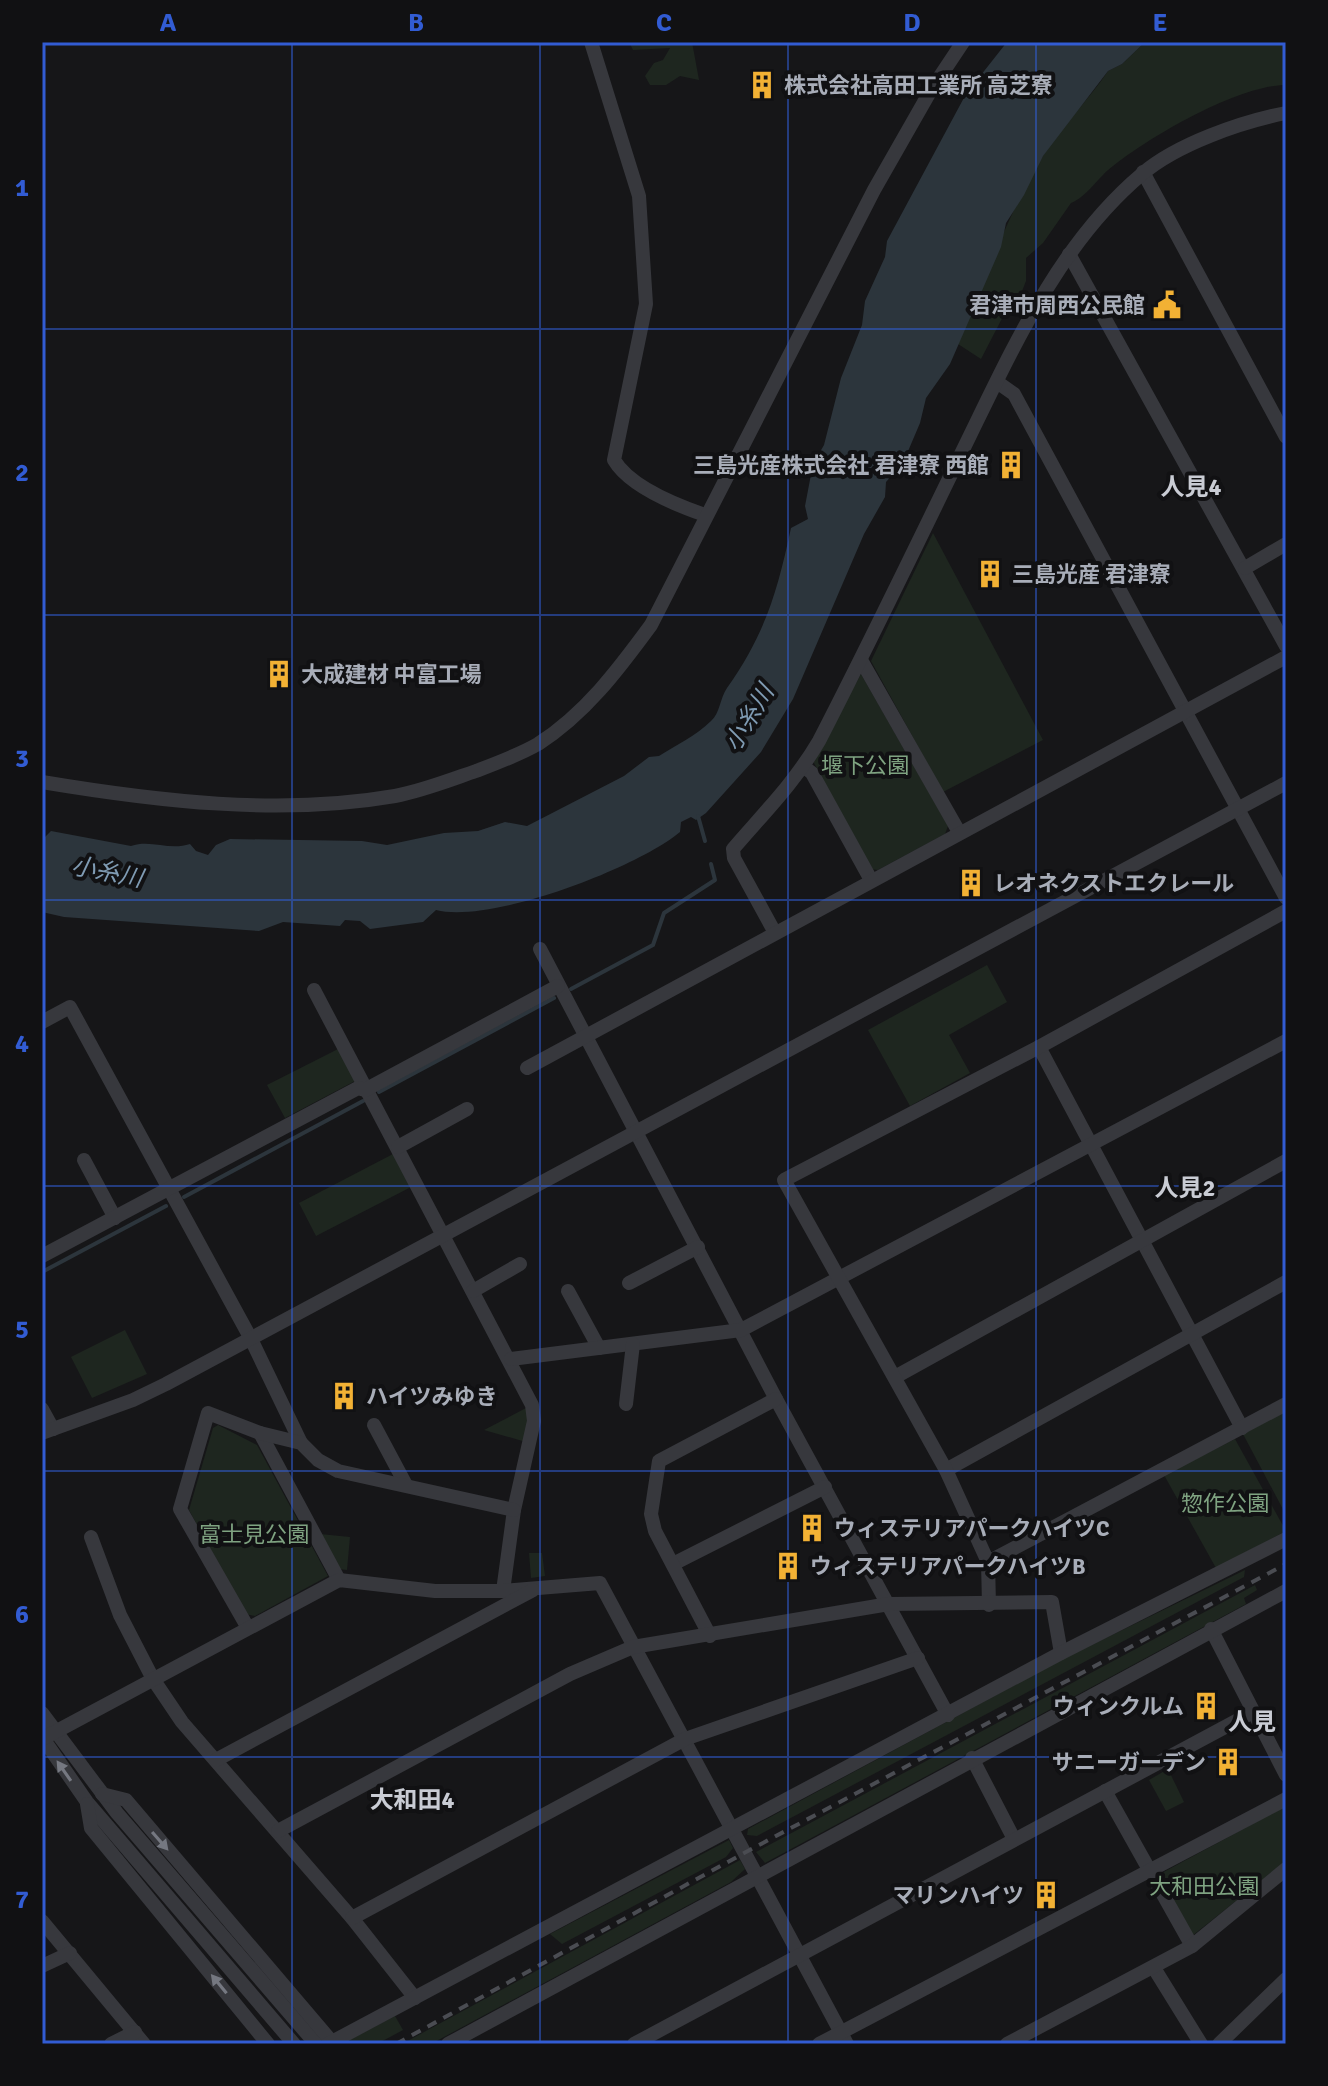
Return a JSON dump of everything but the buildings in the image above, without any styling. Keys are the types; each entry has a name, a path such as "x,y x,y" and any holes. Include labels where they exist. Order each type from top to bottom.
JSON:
{"street":[{"path":"591,42 639,196 646,304 614,460 621,472 681,506 705,515"},
{"path":"42,782 200,800 327,804 396,796 498,762 536,744 571,719 618,671 651,625 874,190 931,90 963,42"},
{"path":"774,931 734,858 733,849 757,825 804,767 861,660 997,382 1069,254 1143,172 1232,127 1286,113"},
{"path":"1143,172 1286,437"},
{"path":"1069,254 1286,646"},
{"path":"997,382 1014,394 1286,898"},
{"path":"1245,568 1286,544"},
{"path":"527,1068 774,931 1286,657"},
{"path":"861,660 959,832"},
{"path":"804,767 812,773 871,880"},
{"path":"42,1409 47,1431 133,1400 1286,783"},
{"path":"989,1605 988,1562 946,1470 784,1180 1039,1047 1286,911"},
{"path":"540,949 776,1399 948,1715"},
{"path":"43,1252 115,1218 358,1088 365,1090 558,986"},
{"path":"314,990 511,1359 532,1405 534,1421 514,1510 503,1591"},
{"path":"42,1022 70,1007 167,1190 251,1339 301,1443 318,1460 338,1471 514,1510"},
{"path":"511,1359 741,1330 1286,1041"},
{"path":"1039,1047 1089,1146 1242,1428"},
{"path":"398,1147 467,1109"},
{"path":"84,1160 115,1218"},
{"path":"895,1377 1286,1161"},
{"path":"629,1283 698,1247"},
{"path":"473,1291 520,1264"},
{"path":"946,1470 1286,1282"},
{"path":"568,1291 599,1348"},
{"path":"626,1404 633,1344"},
{"path":"710,1636 655,1531 651,1514 659,1461 776,1399"},
{"path":"988,1562 1286,1404"},
{"path":"248,1628 180,1509 208,1413 260,1433 301,1443"},
{"path":"374,1425 406,1485"},
{"path":"260,1433 339,1580"},
{"path":"673,1564 825,1487"},
{"path":"91,1537 120,1615 153,1679 182,1722 352,1918 415,1998"},
{"path":"102,1793 126,1800 330,2043 1061,1653 1286,1539"},
{"path":"45,1737 339,1580 435,1591 503,1591 600,1583 844,2038"},
{"path":"216,1760 535,1589"},
{"path":"453,2043 972,1758 1286,1591"},
{"path":"278,1831 570,1674 633,1647 889,1604 1052,1602 1061,1653"},
{"path":"1211,1629 1286,1775"},
{"path":"352,1918 685,1739 918,1658"},
{"path":"634,2044 1253,1712"},
{"path":"42,1713 45,1737 87,1802 294,2044"},
{"path":"45,1737 102,1793 316,2044"},
{"path":"972,1758 1014,1839"},
{"path":"1105,1791 1192,1946"},
{"path":"819,2044 844,2038 1286,1799"},
{"path":"87,1802 91,1828 268,2044"},
{"path":"1007,2044 1192,1946 1286,1869"},
{"path":"42,1921 139,2038 111,2044"},
{"path":"42,1966 70,1953"},
{"path":"1154,1968 1201,2044"},
{"path":"1219,2044 1241,2018 1286,1979"}],"green space":[{"path":"629,42 692,42 699,80 680,76 666,85 650,85 645,76 654,63 663,60 670,48 633,50"},
{"path":"1145,42 1286,42 1286,85 1244,93 1172,127 1113,166 1071,203 1043,243 1026,258 1026,281 1019,299 1010,303 981,359 958,344 1019,199 1051,143 1108,71 1122,64"},
{"path":"933,533 1043,740 943,792 871,661"},
{"name":"堰下公園","path":"861,674 948,826 945,834 878,870 870,869 813,761"},
{"path":"987,965 1007,1002 949,1035 970,1073 910,1106 868,1030"},
{"path":"340,1048 355,1081 285,1118 267,1085"},
{"path":"393,1154 411,1187 316,1236 299,1203"},
{"path":"125,1330 147,1374 92,1398 71,1357"},
{"path":"526,1408 529,1421 526,1442 484,1430"},
{"path":"1286,1411 1286,1515 1243,1434"},
{"name":"富士見公園","path":"218,1425 257,1445 328,1576 255,1616 245,1614 189,1510 213,1428"},
{"name":"惣作公園","path":"1235,1439 1286,1531 1216,1568 1164,1475"},
{"path":"320,1534 350,1537 347,1570 340,1569"},
{"path":"529,1553 542,1553 545,1576 531,1578"},
{"path":"1245,1570 1244,1577 757,1836 747,1835 748,1829 1063,1659"},
{"path":"1255,1585 1257,1590 1244,1598 1246,1604 765,1863 756,1852"},
{"path":"1168,1769 1184,1802 1166,1811 1149,1780"},
{"name":"大和田公園","path":"1286,1806 1286,1861 1192,1936 1160,1874"},
{"path":"729,1840 733,1848 726,1857 562,1944 550,1934"},
{"path":"740,1860 745,1869 731,1882 431,2044 402,2044"},
{"path":"395,2016 403,2030 377,2044 342,2044"}],"water":[{"name":"小糸川","path":"1007,42 1145,42 1122,64 1108,71 1043,156 1006,223 1001,247 950,364 926,398 920,423 903,463 886,482 885,497 864,534 793,699 761,752 706,813 696,820 691,817 681,822 680,832 631,861 562,890 491,909 461,912 436,910 423,922 370,929 360,921 345,920 340,926 283,922 259,931 64,917 42,912 42,840 51,831 131,846 190,844 196,851 208,855 216,845 230,839 362,841 387,845 444,833 478,831 505,822 527,826 624,776 649,757 659,756 714,718 768,612 791,528 808,519 805,506 813,464 824,445 841,378 862,325 865,301 885,257 887,241 966,94"}],"waterway":[{"path":"698,816 705,841"},
{"path":"571,989 653,945 664,913 715,880 711,864"},
{"path":"379,1092 554,998"},
{"path":"184,1197 363,1101"},
{"path":"42,1272 166,1206"}],"railway":[{"path":"396,2044 746,1852 1286,1564"}],"place":[{"name":"株式会社高田工業所 高芝寮","path":"762,85"},
{"name":"君津市周西公民館","path":"1167,305"},
{"name":"三島光産株式会社 君津寮 西館","path":"1011,465"},
{"name":"三島光産 君津寮","path":"990,574"},
{"name":"大成建材 中富工場","path":"279,674"},
{"name":"レオネクストエクレール","path":"971,883"},
{"name":"ハイツみゆき","path":"344,1396"},
{"name":"ウィステリアパークハイツC","path":"812,1528"},
{"name":"ウィステリアパークハイツB","path":"788,1566"},
{"name":"ウィンクルム","path":"1206,1706"},
{"name":"サニーガーデン","path":"1228,1762"},
{"name":"マリンハイツ","path":"1046,1895"}],"district":[{"name":"人見4","path":"1191,487"},
{"name":"人見2","path":"1185,1188"},
{"name":"人見","path":"1252,1722"},
{"name":"大和田4","path":"412,1800"}]}
